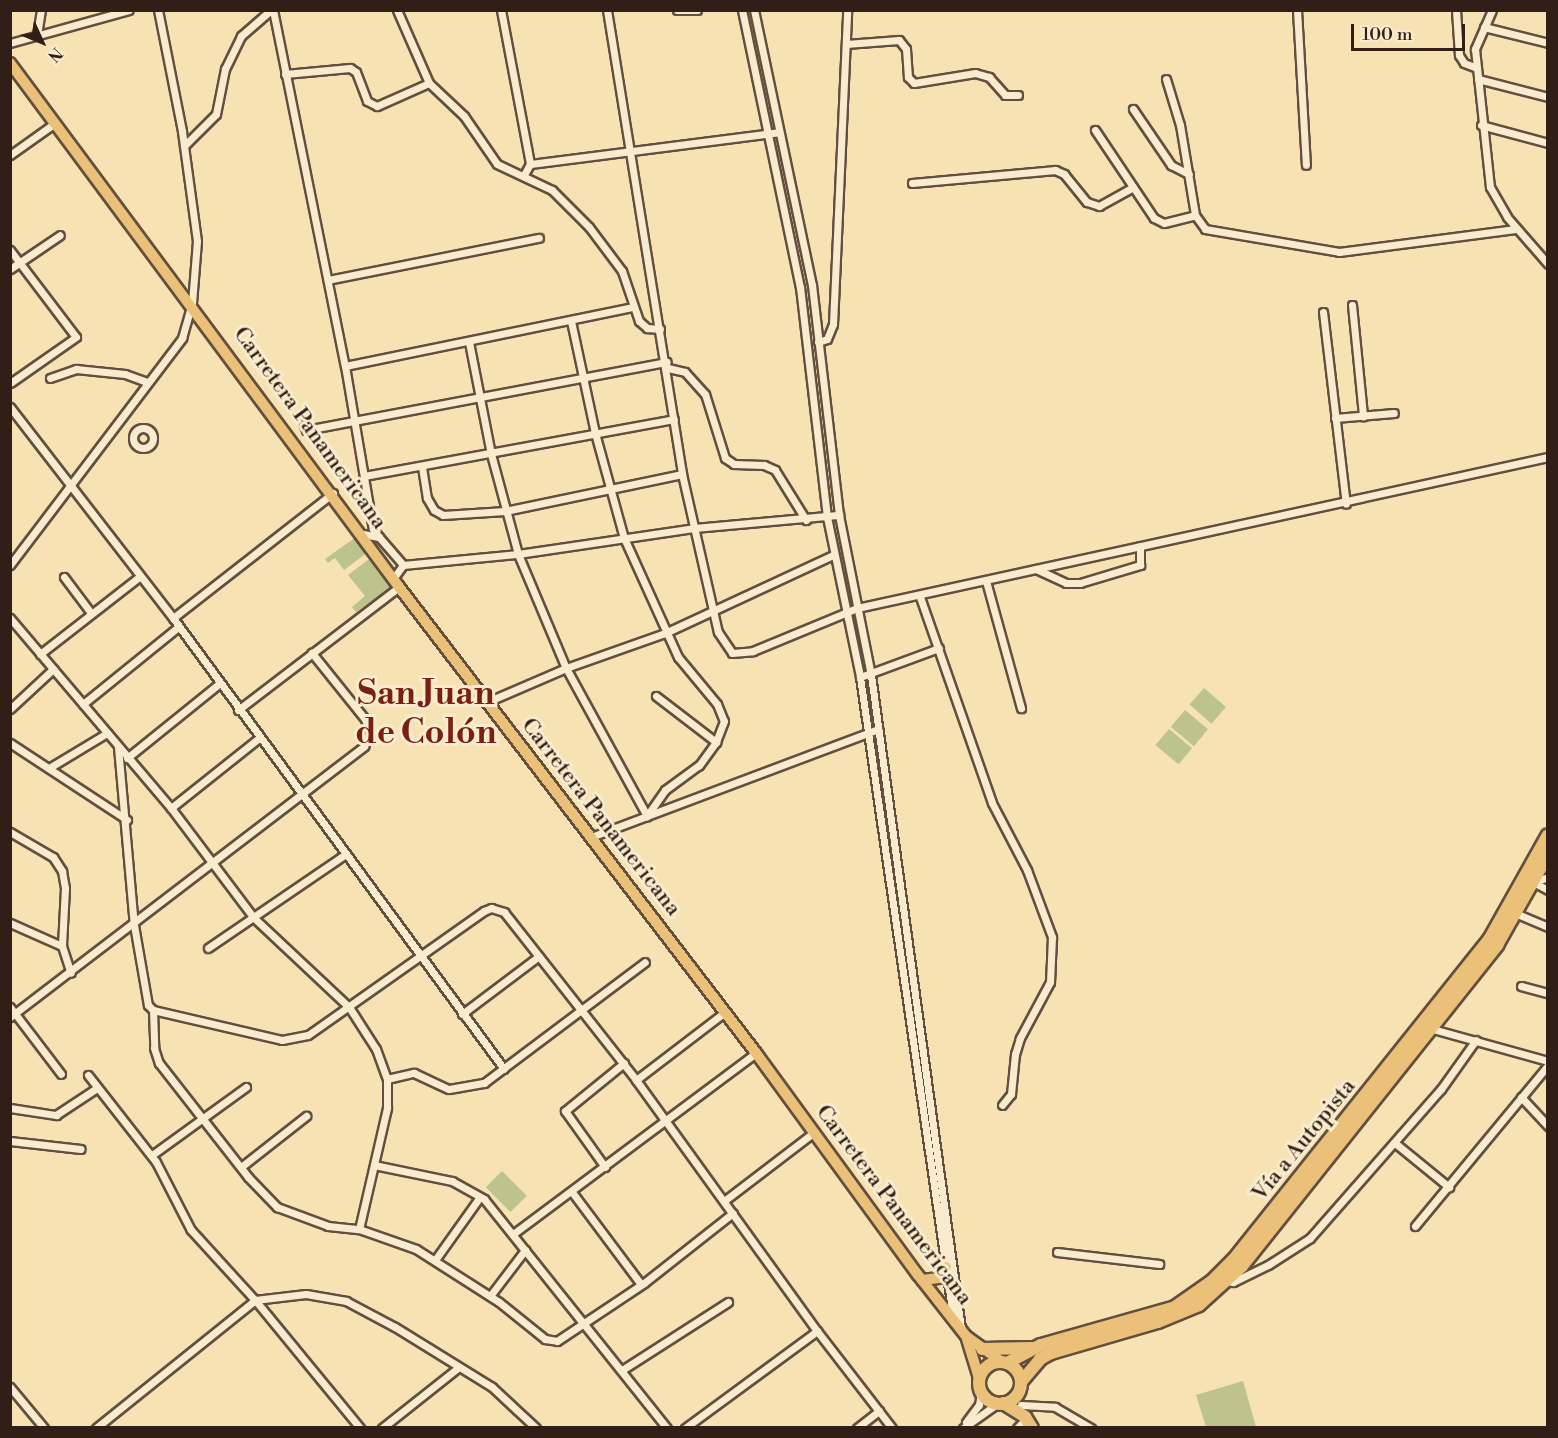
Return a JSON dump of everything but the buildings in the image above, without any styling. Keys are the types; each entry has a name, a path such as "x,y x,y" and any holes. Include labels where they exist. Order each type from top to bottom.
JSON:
{"highway":[{"name":"Vía a Autopista","path":"1020,1387 1040,1359 1051,1353 1179,1316 1199,1305 1226,1281 1428,1028 1489,940 1548,836"},
{"name":"Vía a Autopista","path":"1004,1362 1036,1348 1155,1313 1194,1297 1234,1259 1497,945 1548,855"},
{"path":"982,1350 1036,1348"},
{"path":"1004,1362 1015,1368 1024,1419 981,1393 979,1378 987,1366 1004,1362"},
{"path":"1000,1403 1020,1387"}],"main road":[{"name":"Carretera Panamericana","path":"10,63 192,303 363,534 396,583 725,1012 922,1280 953,1318 963,1333 979,1378"},
{"path":"922,1280 939,1278 946,1266"},
{"name":"Carretera Panamericana","path":"963,1333 982,1350 1004,1362"}],"street":[{"path":"37,35 41,10"},
{"path":"10,43 129,10"},
{"path":"10,565 182,338 192,303 197,241 184,146 158,10"},
{"path":"184,146 216,114 225,69 241,36 272,10 345,366 373,529 403,565"},
{"path":"397,10 429,83 464,116 497,164 552,190 599,238 622,271 630,289 632,307 647,328 660,328"},
{"path":"501,10 530,164 524,175"},
{"path":"607,10 667,365 682,474 718,632 732,653 739,654 857,608 920,597 1140,546 1346,504 1548,457"},
{"path":"677,10 697,10"},
{"path":"742,10 808,344 826,517 860,677 953,1318"},
{"path":"754,10 820,342 838,516 871,675 963,1333"},
{"path":"808,344 827,339 833,324 847,10"},
{"path":"1297,10 1306,165"},
{"path":"1456,10 1459,55 1464,63 1477,68"},
{"path":"1492,10 1475,49 1481,125 1490,187 1516,229 1548,264"},
{"path":"1485,27 1548,43"},
{"path":"846,44 899,40 906,49 908,77 914,82 975,73 989,76 1005,95 1018,95"},
{"path":"285,74 352,69 367,101 378,105 429,83"},
{"path":"1166,79 1189,174 1195,215 1205,229 1339,252 1516,229"},
{"path":"1478,80 1548,97"},
{"path":"1133,109 1171,165 1189,174"},
{"path":"10,155 55,123"},
{"path":"1481,125 1548,143"},
{"path":"1095,130 1151,215 1160,222 1195,215"},
{"path":"530,164 779,132"},
{"path":"912,183 1055,170 1064,174 1087,201 1099,206 1133,187"},
{"path":"10,270 60,235"},
{"path":"328,280 539,238"},
{"path":"10,250 76,337 10,383"},
{"path":"1352,305 1363,416"},
{"path":"345,366 632,307"},
{"path":"1323,312 1346,504"},
{"path":"571,321 596,434 624,538 665,633 687,672 723,713 723,729 716,742 699,765 655,800 647,816"},
{"path":"469,342 491,454 518,554 566,668 647,816"},
{"path":"304,425 306,430 667,365 685,372 705,394 724,458 734,464 764,465 775,470 806,520"},
{"path":"50,378 76,369 125,374 147,382"},
{"path":"10,407 139,577 173,618 419,957 504,1069"},
{"path":"1335,418 1394,413"},
{"path":"364,476 422,467 674,418"},
{"path":"422,467 427,498 434,510 443,515 505,511 682,474"},
{"path":"173,618 333,494"},
{"path":"403,565 518,554 695,528 838,516"},
{"path":"363,534 379,537"},
{"path":"1036,569 1066,583 1080,583 1140,565 1140,546"},
{"path":"487,702 566,668 665,633 833,555"},
{"path":"238,710 312,653 396,583 403,565"},
{"path":"63,577 91,613"},
{"path":"40,654 139,577"},
{"path":"986,581 1021,708"},
{"path":"920,597 992,803 1027,870 1052,937 1050,982 1020,1038 1015,1054 1011,1094 1002,1105"},
{"path":"10,618 171,808 253,917 349,1007 376,1049 387,1079 387,1108 359,1229"},
{"path":"83,704 178,627"},
{"path":"860,677 871,675 939,648"},
{"path":"14,1015 364,746 370,732 365,719 312,653"},
{"path":"10,709 54,669"},
{"path":"127,758 220,683"},
{"path":"656,696 716,742"},
{"path":"591,837 878,729"},
{"path":"49,768 107,733"},
{"path":"171,808 259,738"},
{"path":"10,743 127,819"},
{"path":"118,747 127,819 134,925 148,1005 153,1010 282,1040 308,1035 491,908 509,917 624,1063 817,1331 892,1428"},
{"path":"10,832 53,856 62,871 65,888 62,946 71,973"},
{"path":"208,948 345,854"},
{"path":"1533,882 1548,877"},
{"path":"1533,882 1548,890"},
{"path":"1515,913 1548,927"},
{"path":"10,923 62,946"},
{"path":"462,1014 539,956"},
{"path":"387,1079 414,1072 449,1089 484,1083 645,962"},
{"path":"1521,986 1548,993"},
{"path":"10,1007 62,1074"},
{"path":"153,1010 154,1048 159,1063 240,1167 277,1206 328,1226 359,1229 416,1249 490,1296 545,1339 557,1341 640,1283 733,1213"},
{"path":"636,1080 725,1012"},
{"path":"1415,1226 1548,1063 1476,1040 1428,1028"},
{"path":"1226,1281 1240,1278 1304,1243 1441,1089 1476,1040"},
{"path":"513,1234 666,1124 756,1053"},
{"path":"605,1167 565,1112 624,1063"},
{"path":"88,1075 152,1155 191,1230 255,1300 360,1428"},
{"path":"152,1155 246,1087"},
{"path":"10,1108 56,1115 97,1088"},
{"path":"1521,1097 1548,1126"},
{"path":"240,1167 306,1116"},
{"path":"724,1201 813,1133"},
{"path":"10,1141 81,1149"},
{"path":"1395,1143 1449,1187"},
{"path":"374,1165 422,1172 452,1181 480,1197 584,1321 667,1428"},
{"path":"572,1192 640,1283"},
{"path":"435,1260 480,1197"},
{"path":"490,1296 525,1250"},
{"path":"1057,1252 1159,1264"},
{"path":"96,1428 255,1300 306,1294 346,1301 492,1388 536,1428"},
{"path":"622,1370 728,1302"},
{"path":"685,1428 817,1331"},
{"path":"382,1428 459,1367"},
{"path":"10,1387 44,1428"},
{"path":"962,1428 976,1411 981,1393"},
{"path":"962,1428 1000,1403"},
{"path":"1024,1419 1054,1407 1091,1428"},
{"path":"857,1428 879,1411"}],"green space":[{"path":"356,537 368,552 344,570 335,558 328,563 325,559"},
{"path":"372,557 393,587 356,612 352,607 365,596 348,575"},
{"path":"1204,688 1226,707 1211,724 1190,705"},
{"path":"1185,710 1208,729 1194,746 1171,727"},
{"path":"1169,729 1192,748 1178,764 1156,745"},
{"path":"502,1171 527,1196 510,1212 486,1187"},
{"path":"1243,1381 1256,1427 1206,1427 1196,1395"}],"district":[{"name":"San Juan de Colón","path":"426,714"}]}
